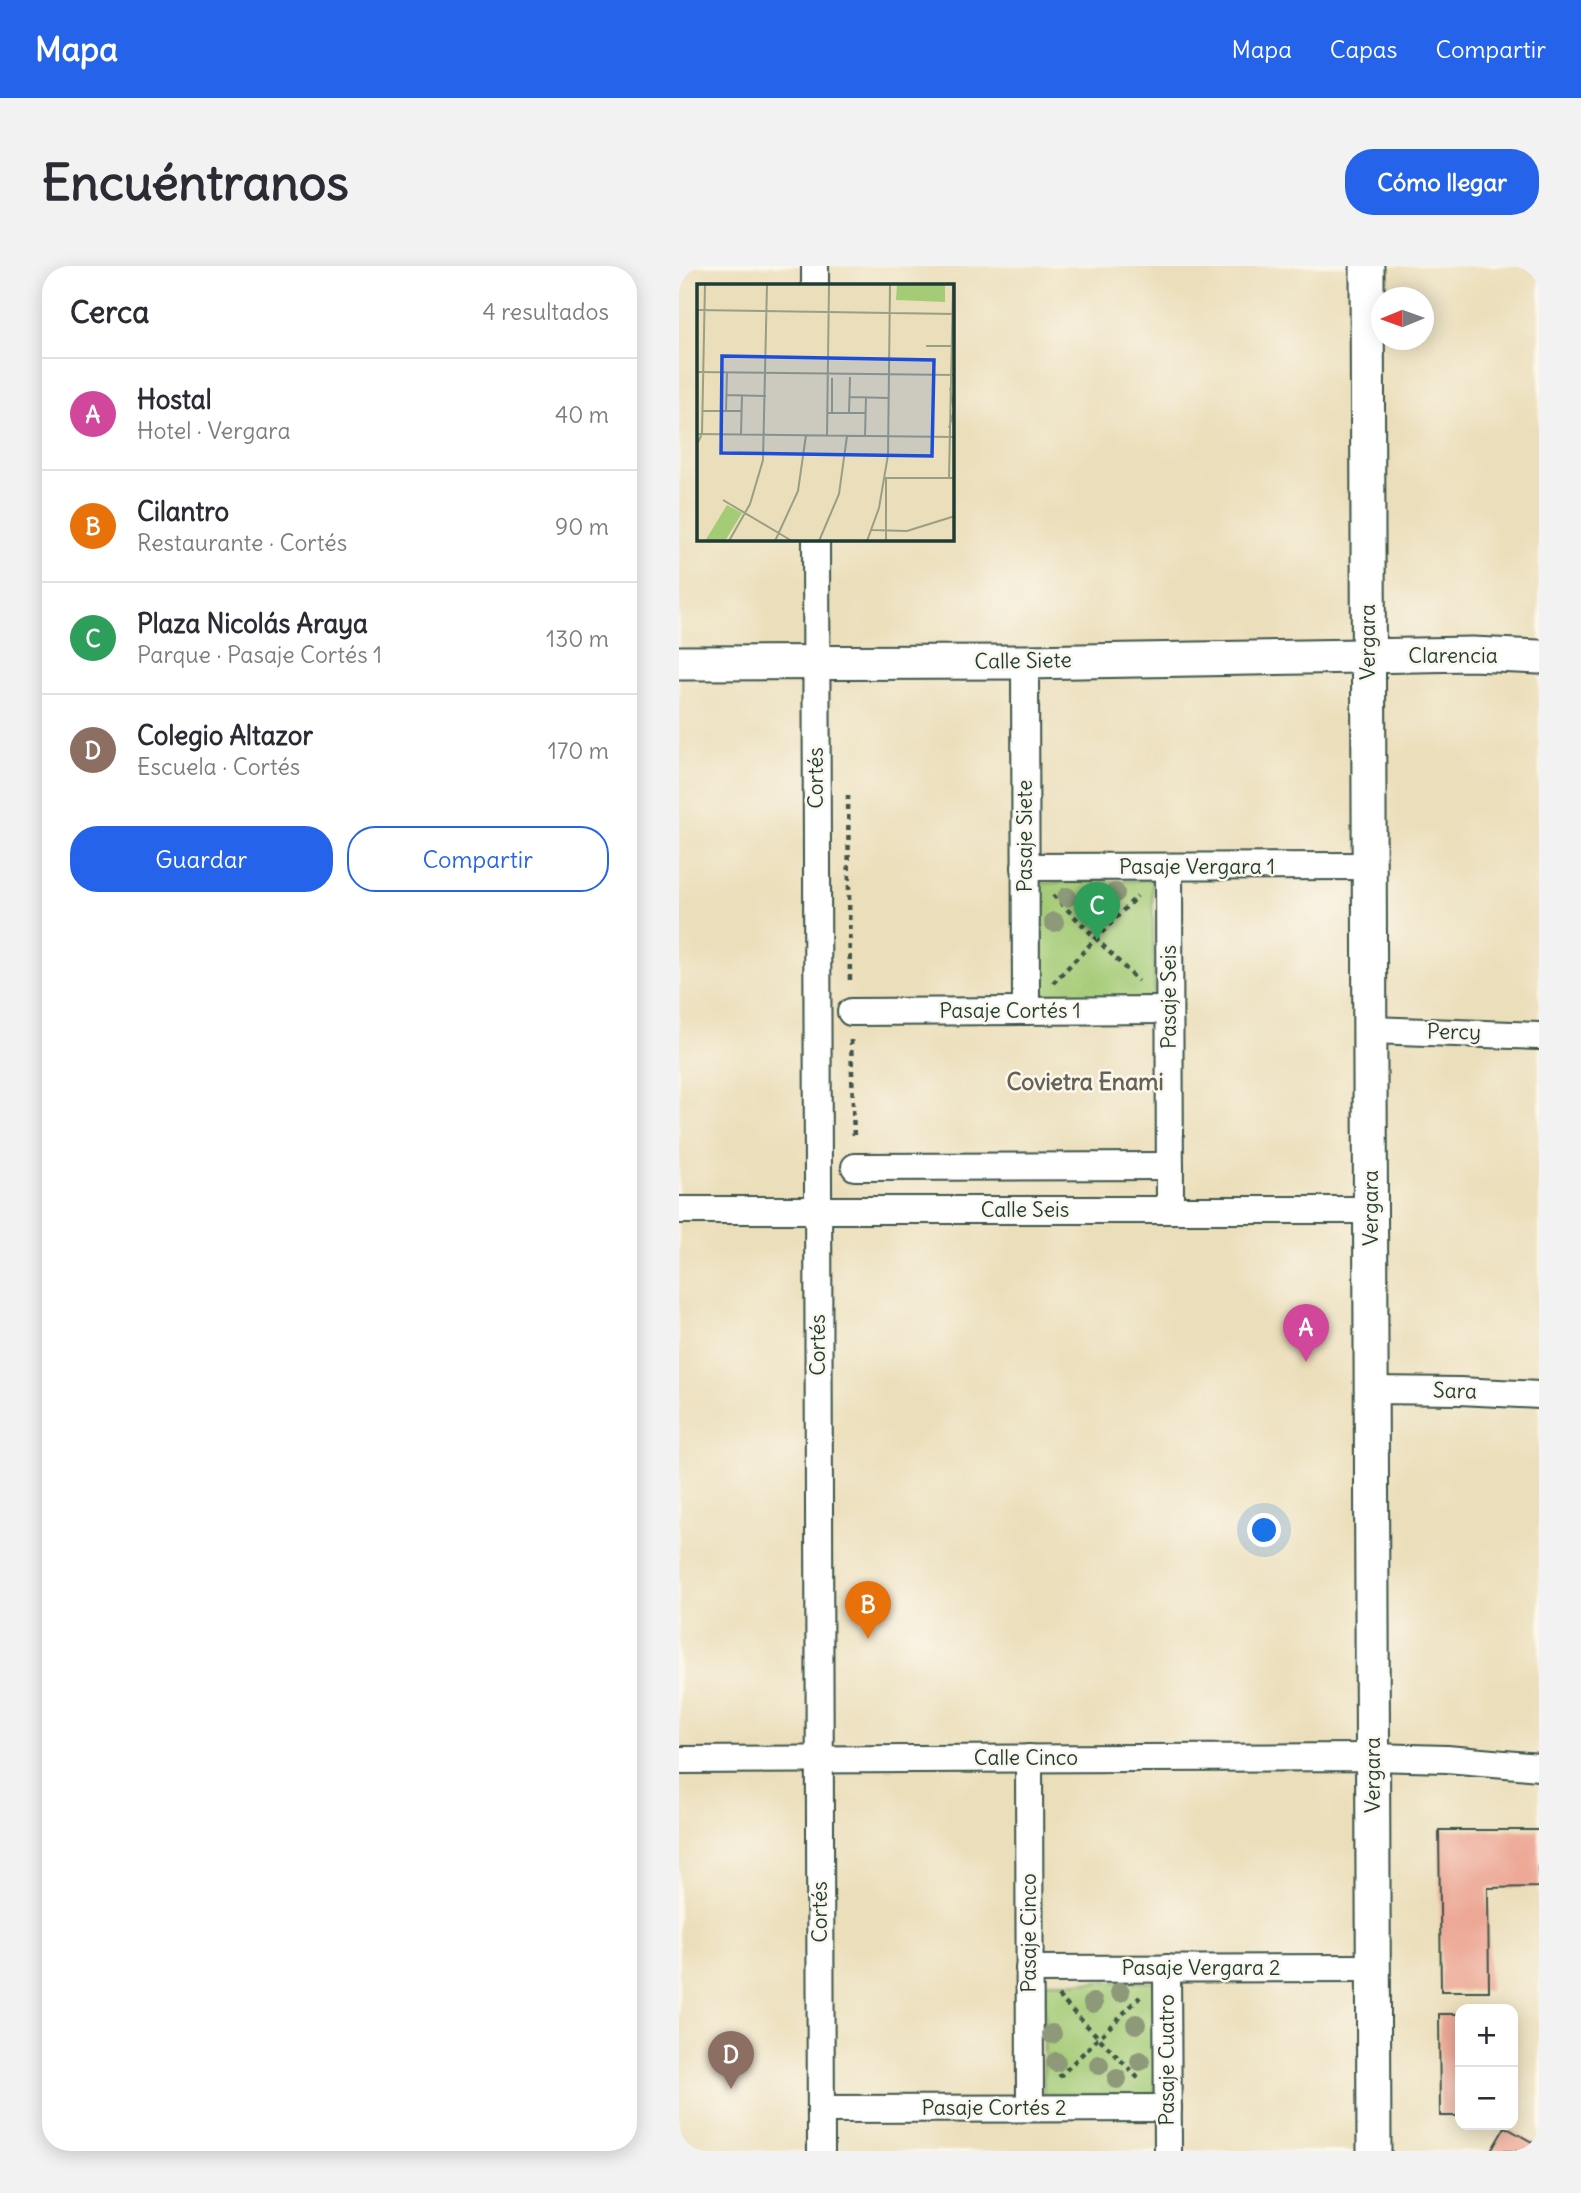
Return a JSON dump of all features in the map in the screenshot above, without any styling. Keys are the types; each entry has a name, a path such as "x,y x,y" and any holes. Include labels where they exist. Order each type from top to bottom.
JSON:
{"street":[{"path":"815,266 815,284"},
{"name":"Vergara","path":"1367,266 1374,2151"},
{"name":"Cortés","path":"816,541 821,2151"},
{"name":"Clarencia","path":"1368,656 1472,654 1539,657"},
{"name":"Calle Siete","path":"679,663 1025,662 1368,656"},
{"name":"Pasaje Siete","path":"1025,662 1026,1011"},
{"name":"Pasaje Vergara 1","path":"1025,867 1369,866"},
{"name":"Pasaje Seis","path":"1169,867 1170,1210"},
{"name":"Pasaje Cortés 1","path":"851,1012 1170,1010"},
{"name":"Percy","path":"1370,1030 1539,1036"},
{"name":"Calle Seis","path":"855,1167 1170,1166"},
{"name":"Calle Seis","path":"679,1210 1370,1210"},
{"name":"Sara","path":"1371,1390 1539,1395"},
{"name":"Pasaje Cinco","path":"1029,1758 1030,2108"},
{"name":"Calle Cinco","path":"679,1760 1373,1758 1447,1759 1539,1767"},
{"name":"Pasaje Cuatro","path":"1167,1968 1168,2151"},
{"name":"Pasaje Vergara 2","path":"1029,1969 1374,1968"},
{"name":"Pasaje Cortés 2","path":"821,2109 1168,2108"}],"path":[{"path":"816,773 848,776 855,1167"},
{"path":"1025,867 1154,999 1170,1010"},
{"path":"1026,1011 1153,880 1169,867"},
{"path":"1030,2108 1167,1968"},
{"path":"1029,1969 1168,2108"}],"green space":[{"path":"1152,880 1155,999 1040,997 1040,883"},
{"path":"1045,1982 1155,1982 1155,2096 1043,2094"}],"building":[{"path":"1439,1830 1539,1830 1539,1887 1488,1888 1489,1991 1441,1991"},
{"path":"1439,2014 1455,2014 1455,2116 1440,2116"},
{"path":"1503,2130 1510,2130 1539,2146 1539,2151 1491,2151"}],"place":[{"name":"Plaza Nicolás Araya","path":"1097,940"},
{"name":"Hostal","path":"1306,1362"},
{"name":"Cilantro","path":"868,1639"},
{"name":"Colegio Altazor","path":"731,2089"}],"district":[{"name":"Covietra Enami","path":"1085,1082"}]}
